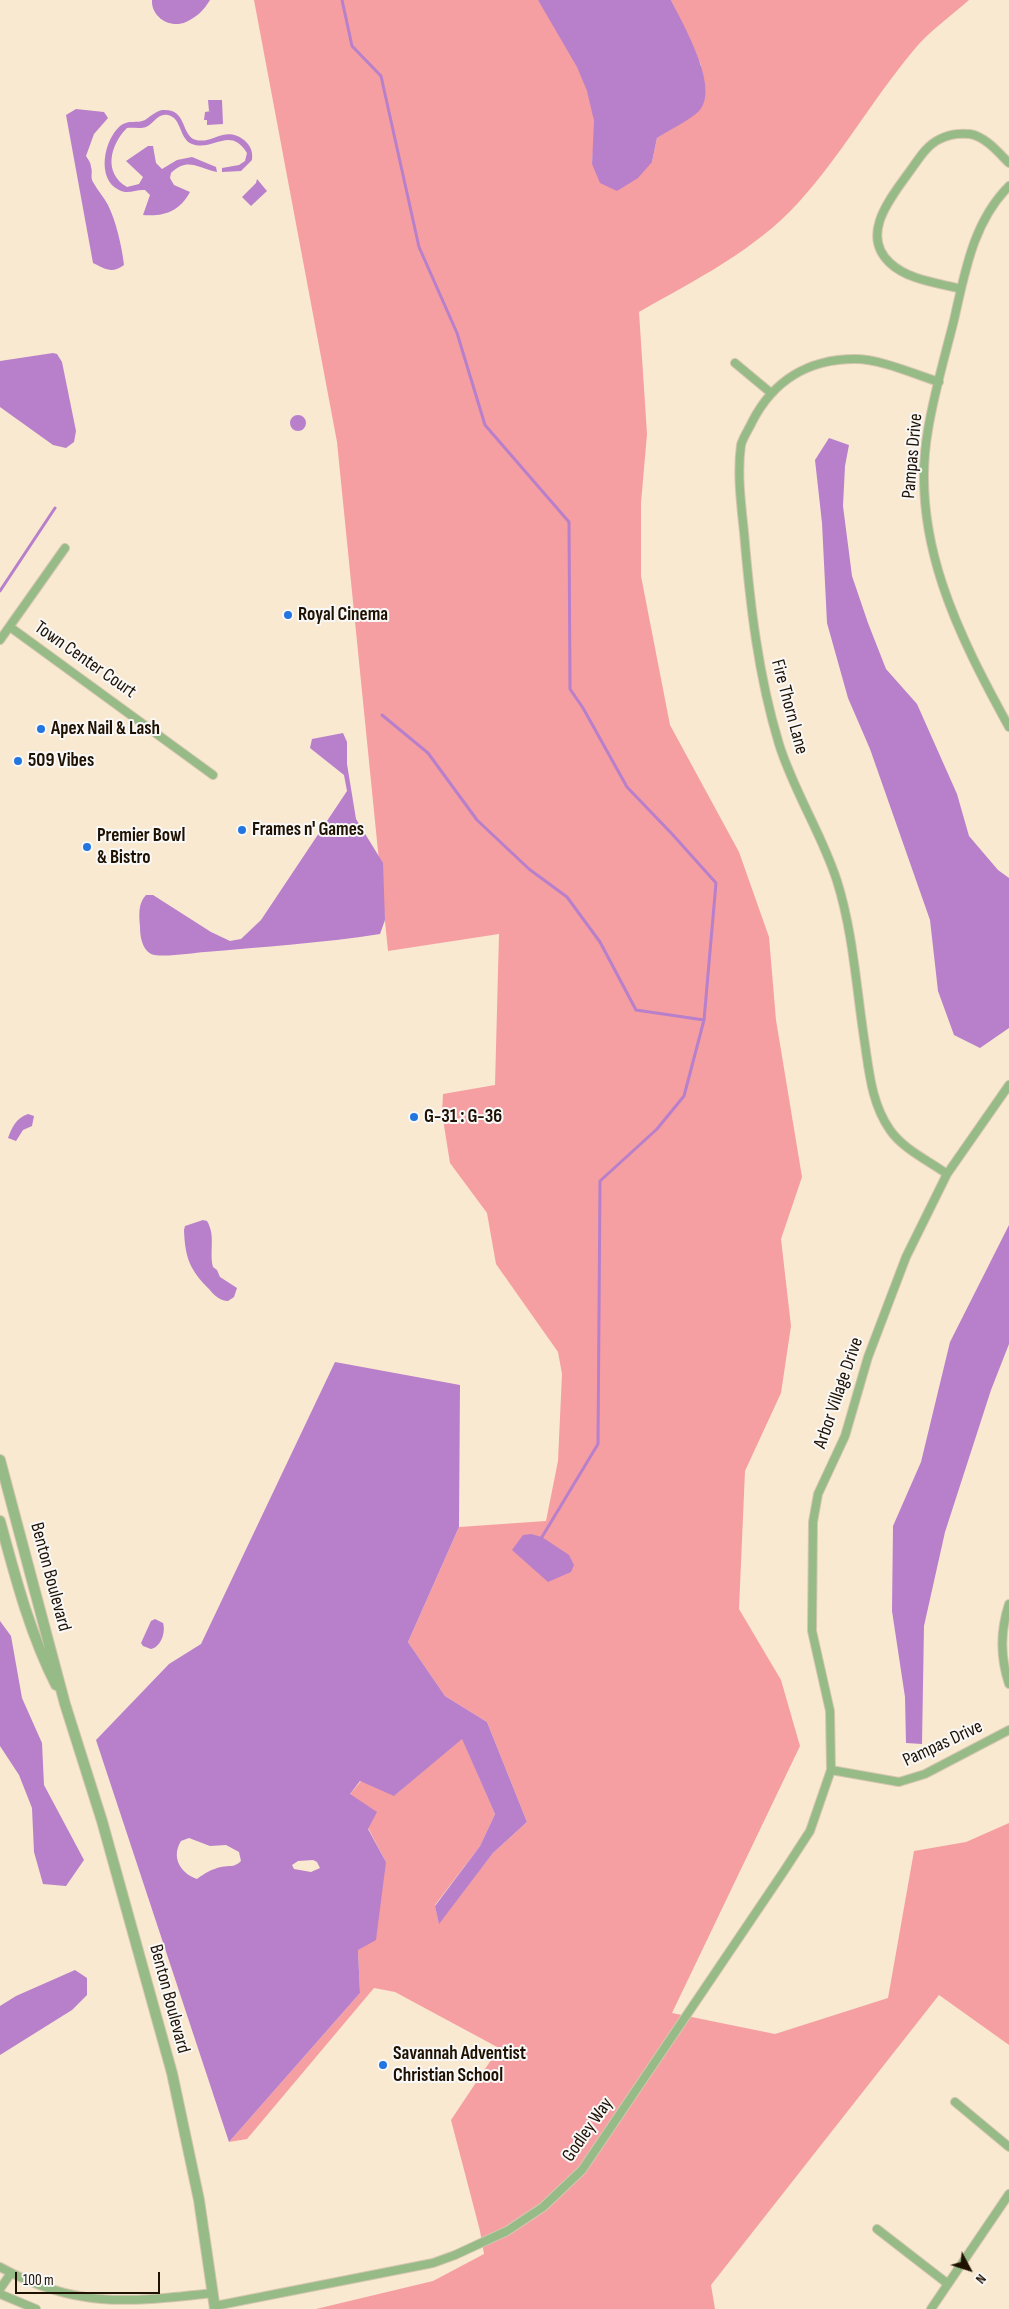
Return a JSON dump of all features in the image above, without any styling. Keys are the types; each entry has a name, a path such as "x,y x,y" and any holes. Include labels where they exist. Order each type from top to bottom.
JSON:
{"street":[{"path":"961,289 918,278 904,272 889,262 880,248 877,233 879,219 887,204 925,150 939,139 951,134 971,134 992,146 1009,163"},
{"name":"Pampas Drive","path":"1009,186 988,212 977,234 961,289 927,431 924,481 925,516 939,578 990,692 1009,727"},
{"name":"Fire Thorn Lane","path":"939,382 857,359 822,362 794,375 775,388 760,407 741,443 740,490 748,586 765,692 780,747 833,872 845,911 850,930 867,1056 877,1109 892,1134 947,1174"},
{"path":"735,363 771,393"},
{"path":"0,640 65,548"},
{"name":"Town Center Court","path":"10,627 213,774"},
{"name":"Arbor Village Drive","path":"831,1770 830,1711 812,1631 812,1522 818,1494 845,1436 868,1357 906,1257 947,1174 1009,1085"},
{"name":"Benton Boulevard","path":"0,1460 65,1704 102,1821 172,2073 199,2200 215,2307"},
{"name":"Benton Boulevard","path":"0,1524 45,1664 65,1704"},
{"path":"1009,1604 1005,1616 1001,1651 1009,1684"},
{"name":"Pampas Drive","path":"831,1770 899,1782 925,1774 1009,1730"},
{"name":"Godley Way","path":"215,2307 433,2263 507,2231 543,2208 582,2170 784,1871 810,1831 831,1770"},
{"path":"955,2102 1009,2147"},
{"path":"931,2309 1009,2194"},
{"path":"877,2228 948,2284"},
{"path":"0,2266 46,2289 70,2296 102,2300 131,2300 212,2293"},
{"path":"0,2290 11,2273"},
{"path":"0,2294 36,2309"}],"shaded area":[{"path":"152,0 210,0 194,18 180,24 174,24 168,23 158,16"},
{"path":"254,0 538,0 565,42 587,90 594,121 592,164 652,162 657,138 673,127 701,65 671,0 969,0 919,44 814,185 781,220 723,264 639,312 647,434 641,503 641,576 670,725 739,852 769,937 776,1020 802,1177 781,1239 791,1326 781,1393 745,1471 739,1609 781,1680 800,1746 672,2013 775,2034 888,1998 914,1851 966,1842 1009,1823 1009,2045 939,1995 711,2285 715,2309 316,2309 433,2281 484,2254 480,2231 451,2120 499,2048 395,1992 374,1988 247,2139 229,2142 360,1993 358,1950 386,1862 350,1794 361,1781 395,1795 462,1738 495,1814 480,1846 435,1905 439,1923 493,1853 527,1822 487,1722 445,1696 408,1642 459,1527 546,1521 558,1461 562,1374 558,1352 496,1264 487,1213 450,1163 442,1113 443,1094 495,1085 499,934 388,951 337,442"},
{"path":"538,0 671,0 690,39 703,72 705,101 695,115 657,138 652,162 638,178 617,191 600,183 592,164 594,121 587,91 577,67"},
{"path":"208,100 222,100 223,124 207,125 207,120 204,120 205,112 211,111 209,111"},
{"path":"76,109 104,112 108,118 94,134 86,156 92,171 92,180 105,199 114,219 122,250 124,265 112,270 93,263 66,115"},
{"path":"162,110 176,113 188,133 196,140 208,140 225,134 237,136 250,147 252,160 241,171 222,172 222,168 239,165 245,161 247,153 241,145 228,140 200,146 192,144 185,138 176,120 168,115 161,115 146,127 127,128 116,142 113,150 112,167 119,181 127,187 139,184 143,177 126,161 148,146 153,146 156,163 162,169 177,160 192,157 216,167 217,172 193,165 177,168 171,173 170,178 174,185 190,192 186,199 176,208 164,214 143,215 150,195 145,190 122,191 112,185 107,177 105,159 110,140 120,126 126,123 145,120"},
{"path":"257,179 267,191 251,206 242,197 256,183"},
{"path":"57,354 62,362 76,431 74,442 66,448 53,445 0,407 0,361"},
{"path":"298,415 306,423 298,431 290,423"},
{"path":"829,438 849,445 845,466 843,506 852,576 886,669 917,704 957,794 969,836 998,870 1009,878 1009,1028 980,1048 954,1035 938,991 930,920 870,749 848,698 827,623 822,523 815,460"},
{"path":"343,733 347,742 347,764 356,819 383,863 385,920 380,934 177,955 162,956 148,952 141,938 139,918 140,905 146,895 153,895 211,932 230,941 241,939 261,920 347,791 344,775 310,748 312,739"},
{"path":"28,1114 34,1116 32,1126 23,1130 16,1141 8,1138 15,1123"},
{"path":"203,1220 207,1221 210,1227 213,1267 217,1270 220,1277 237,1288 234,1297 228,1301 217,1297 197,1276 187,1256 185,1226"},
{"path":"1009,1225 1009,1344 991,1390 945,1532 924,1626 922,1744 906,1743 905,1697 892,1611 893,1526 921,1462 950,1342"},
{"path":"335,1362 460,1385 459,1527 408,1642 445,1696 487,1722 527,1822 493,1853 439,1924 435,1906 480,1846 495,1814 462,1739 394,1796 360,1781 350,1794 377,1812 368,1829 386,1862 376,1940 358,1950 360,1993 229,2142 96,1740 169,1664 201,1644","holes":["189,1838 210,1846 226,1845 239,1852 241,1861 234,1865 212,1870 197,1879 182,1869 177,1858 178,1847 181,1841","313,1860 317,1862 320,1868 311,1872 294,1869 292,1865 298,1861"]},
{"path":"531,1534 542,1537 569,1555 574,1565 571,1572 548,1582 512,1550 523,1535"},
{"path":"155,1619 163,1623 164,1631 158,1645 151,1649 143,1646 141,1643 151,1621"},
{"path":"0,1621 11,1636 22,1698 42,1743 44,1785 84,1860 66,1886 43,1884 34,1852 32,1808 19,1775 0,1746"},
{"path":"75,1970 87,1978 87,1995 72,2010 0,2055 0,2006 16,1996"}],"waterway":[{"path":"342,0 352,46 381,76 419,247 457,333 485,425 569,522 570,689 583,708 627,787 716,883 704,1020 636,1010 600,942 567,897 529,869 477,820 428,753 382,715"},
{"path":"0,591 55,508"},
{"path":"542,1537 598,1444 600,1181 657,1129 684,1096 704,1020"}],"place":[{"name":"Royal Cinema","path":"288,615"},
{"name":"Apex Nail & Lash","path":"41,729"},
{"name":"509 Vibes","path":"18,761"},
{"name":"Frames n' Games","path":"242,830"},
{"name":"Premier Bowl & Bistro","path":"87,847"},
{"name":"G-31 : G-36","path":"414,1117"},
{"name":"Savannah Adventist Christian School","path":"383,2065"}]}
